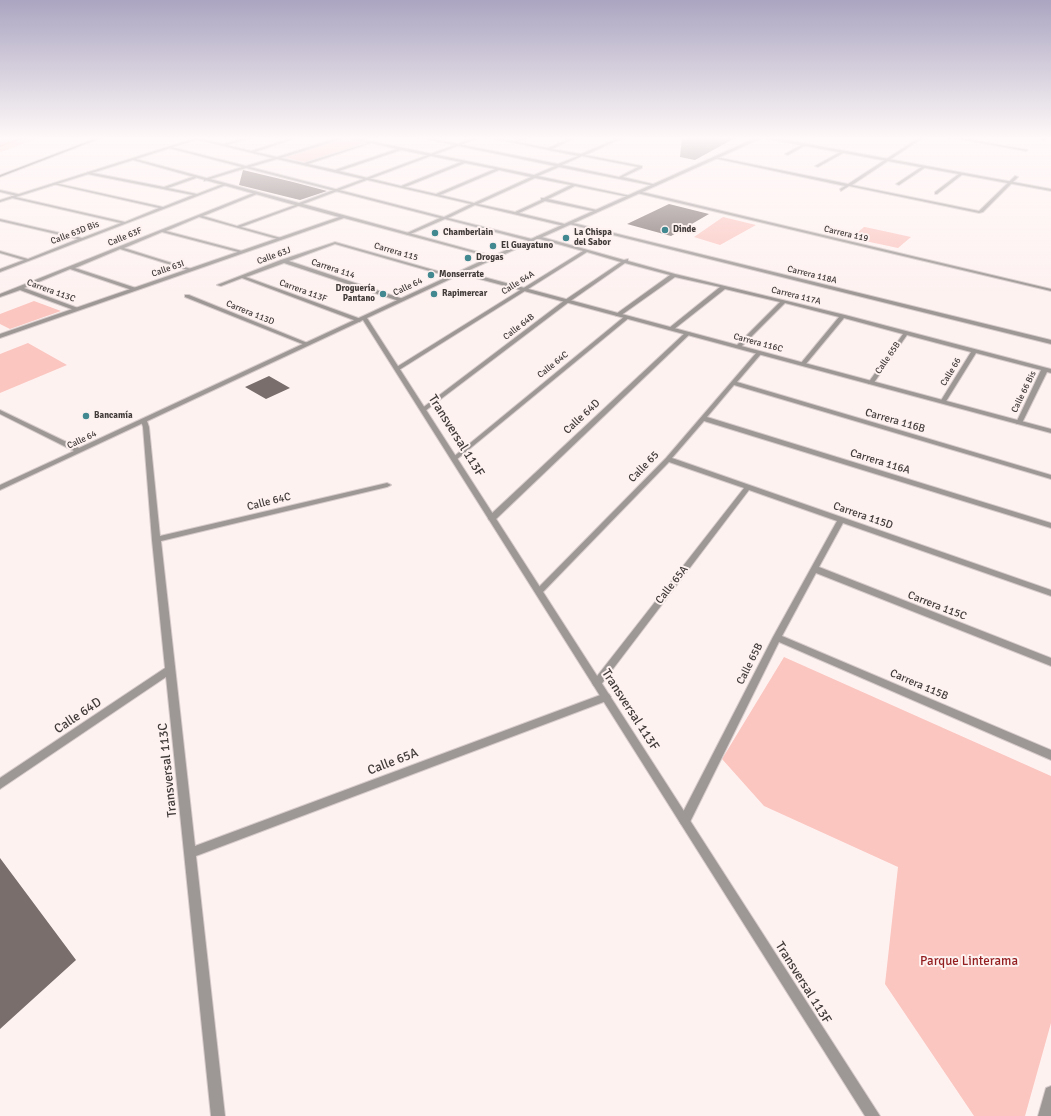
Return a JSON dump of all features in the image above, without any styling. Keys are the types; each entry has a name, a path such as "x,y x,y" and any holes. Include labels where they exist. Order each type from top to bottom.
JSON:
{"street":[{"path":"0,201 37,189"},
{"path":"78,189 164,208"},
{"path":"169,189 198,195"},
{"name":"Calle 63D Bis","path":"0,271 213,189"},
{"path":"240,189 493,258"},
{"path":"333,189 530,240"},
{"path":"410,189 564,225"},
{"path":"436,195 450,189"},
{"path":"408,234 475,205 507,189"},
{"path":"514,214 565,189"},
{"path":"594,189 629,196"},
{"name":"Calle 64","path":"0,488 530,240 645,189"},
{"path":"868,189 982,212 1003,189"},
{"path":"936,193 941,189"},
{"path":"237,227 337,190"},
{"path":"0,191 17,195"},
{"name":"Carrera 119","path":"638,192 1051,290"},
{"name":"Calle 63F","path":"0,296 256,193"},
{"path":"12,197 125,223"},
{"path":"542,199 596,211"},
{"path":"198,216 279,239"},
{"name":"Calle 63I","path":"0,336 342,217"},
{"path":"0,220 82,239"},
{"name":"Carrera 118A","path":"570,223 1051,342"},
{"path":"163,231 240,252"},
{"name":"Carrera 117A","path":"538,237 626,260 674,275 784,301 1048,370"},
{"name":"Calle 63J","path":"219,285 335,243"},
{"name":"Carrera 115","path":"335,243 453,276"},
{"path":"120,248 189,270"},
{"name":"Calle 64A","path":"397,369 587,250"},
{"path":"0,252 28,260"},
{"name":"Calle 64B","path":"423,410 567,301 626,260"},
{"name":"Carrera 114","path":"283,261 401,300"},
{"path":"71,268 134,289"},
{"name":"Carrera 116C","path":"461,272 1051,431"},
{"path":"618,315 674,275"},
{"name":"Carrera 113F","path":"242,277 362,319"},
{"path":"671,329 724,287"},
{"name":"Carrera 113C","path":"20,288 76,309"},
{"name":"Carrera 113D","path":"187,296 308,344"},
{"path":"738,347 784,301"},
{"path":"803,364 843,316"},
{"name":"Calle 64C","path":"454,459 627,317"},
{"name":"Transversal 113F","path":"362,319 397,369 873,1116"},
{"name":"Calle 64D","path":"492,518 688,333"},
{"name":"Calle 65B","path":"871,383 906,333"},
{"name":"Calle 66","path":"943,402 974,351"},
{"name":"Calle 65","path":"539,592 668,459 759,352"},
{"name":"Calle 66 Bis","path":"1019,423 1048,370"},
{"name":"Carrera 116B","path":"733,383 1051,477"},
{"path":"0,412 79,451"},
{"name":"Carrera 116A","path":"703,418 1051,526"},
{"name":"Transversal 113C","path":"144,421 146,427 156,540 218,1116"},
{"name":"Carrera 115D","path":"668,459 1051,593"},
{"name":"Calle 64C","path":"156,540 387,485"},
{"name":"Calle 65A","path":"597,682 748,487"},
{"name":"Calle 65B","path":"685,820 778,637 841,520"},
{"name":"Carrera 115C","path":"814,569 1051,662"},
{"name":"Carrera 115B","path":"778,637 1051,755"},
{"name":"Calle 64D","path":"0,784 171,669"},
{"name":"Calle 65A","path":"190,853 606,697"},
{"path":"1045,1116 1051,1093"}],"green space":[{"path":"723,217 756,225 720,245 694,237"},
{"path":"864,227 911,237 898,248 851,238"},
{"path":"34,301 61,311 10,329 0,324 0,314"},
{"path":"28,343 67,365 0,393 0,354"},
{"name":"Parque Linterama","path":"784,657 1051,776 1051,1023 1025,1116 974,1116 885,984 898,867 764,806 722,759"}],"building":[{"path":"256,189 320,189 327,191 300,200"},
{"path":"669,204 709,214 671,236 627,224"},
{"path":"269,376 290,388 266,399 245,387"},
{"path":"0,858 76,960 0,1029"}],"place":[{"name":"Dinde","path":"665,230"},
{"name":"Chamberlain","path":"435,233"},
{"name":"La Chispa del Sabor","path":"566,238"},
{"name":"El Guayatuno","path":"493,246"},
{"name":"Drogas","path":"468,258"},
{"name":"Monserrate","path":"431,275"},
{"name":"Droguería Pantano","path":"383,294"},
{"name":"Rapimercar","path":"434,294"},
{"name":"Bancamía","path":"86,416"}]}
